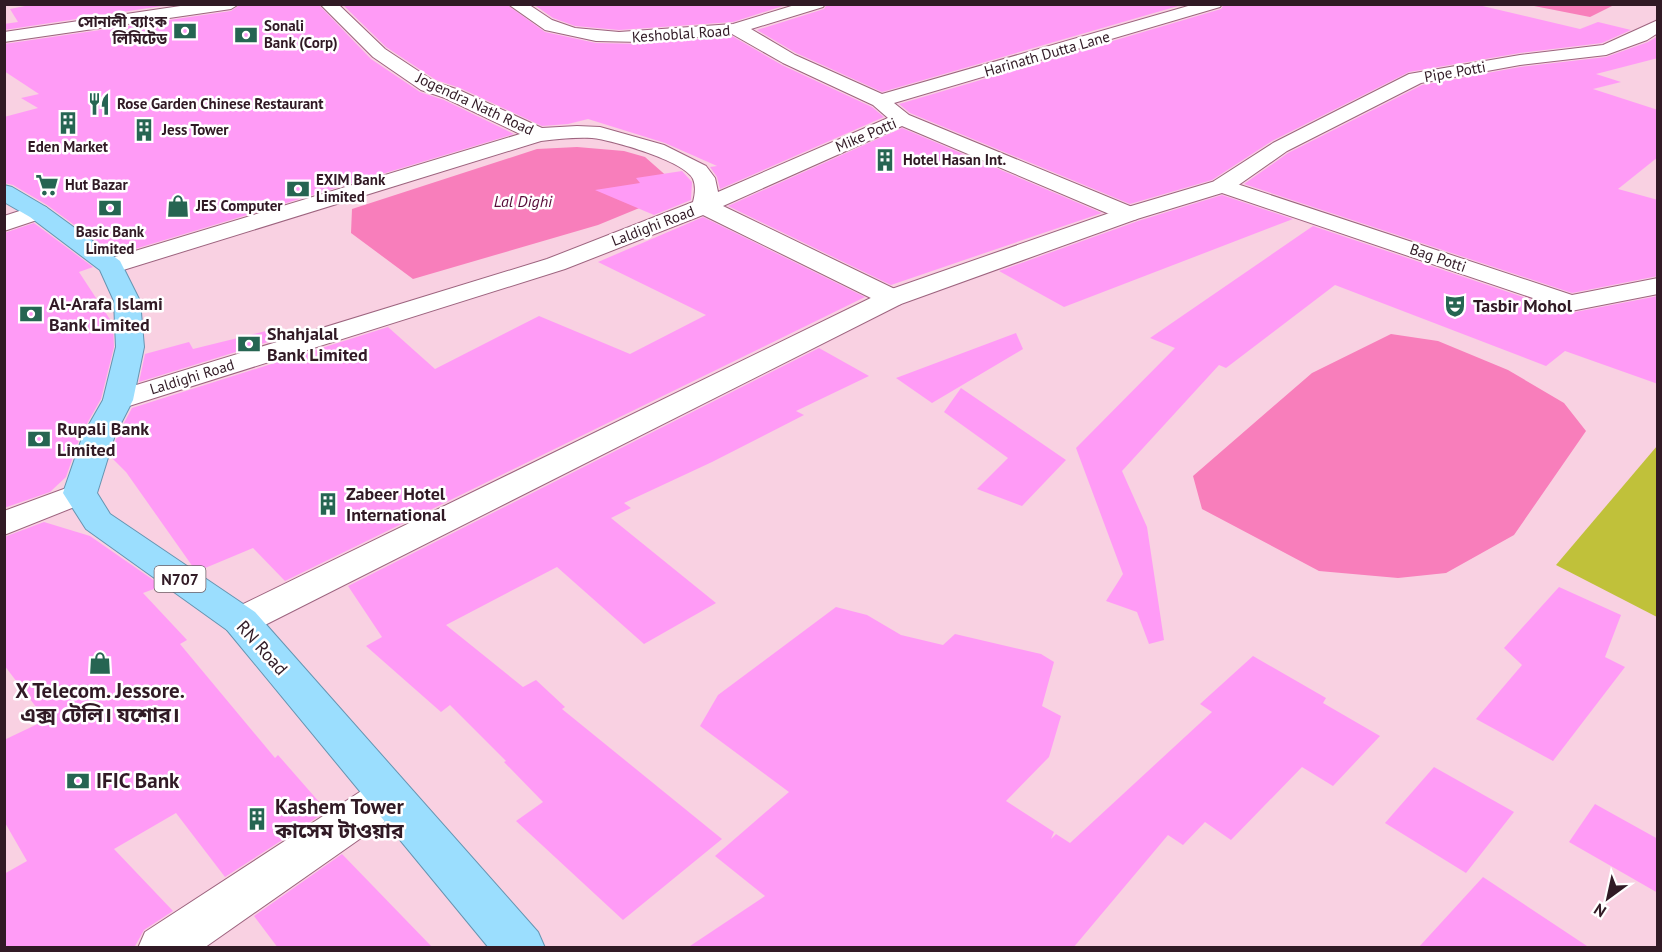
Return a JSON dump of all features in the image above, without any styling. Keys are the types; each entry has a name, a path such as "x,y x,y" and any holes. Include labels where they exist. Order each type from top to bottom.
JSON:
{"highway":[{"path":"4,192 38,212 111,266 128,301 130,347 118,400 99,435 80,493"},
{"name":"RN Road","path":"80,493 98,521 241,621 520,948"}],"street":[{"path":"4,38 231,4"},
{"name":"Jogendra Nath Road","path":"328,4 379,53 428,86 452,94 539,135"},
{"name":"Keshoblal Road","path":"516,4 550,26 582,35 619,38 734,29 748,34 789,59 880,101 902,119"},
{"path":"734,29 817,4"},
{"name":"Harinath Dutta Lane","path":"880,101 1214,4"},
{"name":"Pipe Potti","path":"241,621 892,298 1129,214 1222,186 1280,147 1416,78 1520,60 1606,50 1649,38 1658,25"},
{"name":"Mike Potti","path":"704,206 902,119 1129,214"},
{"name":"Laldighi Road","path":"111,266 539,135 600,133 630,140 687,163 704,176 707,191 704,206 556,264 118,400"},
{"name":"Bag Potti","path":"1222,186 1570,303 1658,286"},
{"path":"704,206 892,298"},
{"path":"4,224 38,212"},
{"path":"4,524 80,493"},
{"path":"163,948 388,796"}],"shaded area":[{"path":"1657,446 1658,617 1556,565"}],"water":[{"path":"1529,5 1614,5 1590,17"},
{"name":"Lal Dighi","path":"577,147 624,151 645,157 670,179 671,195 598,225 413,279 351,233 352,209 537,149"},
{"path":"1391,334 1438,341 1508,370 1564,403 1586,431 1514,535 1446,573 1398,578 1319,571 1202,509 1193,476 1312,373"}],"building":[{"path":"35,4 175,4 4,30 4,24 18,22 10,9"},
{"path":"241,4 318,4 371,59 420,92 444,100 514,134 115,255 47,205 13,185 4,183 4,117 38,108 21,98 39,94 4,71 4,44 231,11"},
{"path":"342,4 506,4 545,32 596,43 642,44 732,36 782,65 872,107 884,117 720,189 717,177 710,167 717,166 665,143 588,119 568,124 542,126 460,88 436,80 386,47"},
{"path":"533,4 789,4 733,22 619,30 575,26 553,18"},
{"path":"827,4 1185,4 882,92 796,53 757,30 824,9"},
{"path":"1224,4 1474,4 1580,29 1598,22 1631,30 1602,43 1520,53 1409,72 1272,141 1212,180 1130,204 910,113 899,104 1221,9"},
{"path":"1658,36 1658,58 1596,74 1621,82 1593,89 1658,110 1658,157 1618,189 1658,200 1658,276 1572,293 1244,184 1288,153 1422,85 1520,67 1606,57 1648,42"},
{"path":"902,128 1102,213 891,285 728,206"},
{"path":"682,171 692,182 691,200 654,215 595,190 640,183 636,178"},
{"path":"1222,195 1293,219 1064,307 999,271 1138,221"},
{"path":"703,217 865,297 285,581 253,548 198,571 126,472 111,457 117,436 132,408 388,327 435,369 539,316 630,354 706,315 598,262"},
{"path":"34,223 93,267 79,272 113,324 114,347 101,399 81,434 66,477 50,492 4,508 4,233"},
{"path":"1313,226 1570,313 1658,296 1658,384 1565,351 1546,366 1335,285 1226,368 1219,365 1122,471 1147,527 1164,640 1149,644 1137,612 1106,601 1123,574 1076,448 1175,348 1150,338"},
{"path":"278,328 284,337 139,382 145,354 189,342 193,349"},
{"path":"1016,333 1023,349 932,403 896,378"},
{"path":"819,348 869,376 796,411 804,415 712,462 624,503 631,508 611,518 716,603 644,644 557,567 446,625 523,687 536,680 565,707 562,709 722,839 623,920 516,821 543,802 504,762 506,761 450,705 441,712 366,646 382,637 348,586"},
{"path":"961,388 1066,460 1022,506 977,489 1008,458 944,412"},
{"path":"44,522 90,536 162,586 143,593 187,640 180,644 275,758 278,755 327,811 225,877 176,813 114,849 173,911 144,930 134,948 4,948 4,874 27,861 4,821 4,740 46,720 4,665 4,537"},
{"path":"1559,587 1621,615 1605,657 1625,667 1553,761 1476,719 1522,665 1504,648"},
{"path":"836,607 867,615 901,635 943,645 955,634 1041,654 1054,662 1042,706 1061,716 1049,757 1006,801 1054,832 1051,839 1056,834 1070,843 1212,712 1200,704 1253,656 1326,698 1323,703 1380,736 1333,786 1302,767 1231,840 1205,822 1183,845 1168,835 1073,948 687,948 765,896 715,856 789,792 700,726 718,695"},
{"path":"1434,767 1514,812 1466,873 1385,823"},
{"path":"1595,804 1658,839 1658,893 1569,842"},
{"path":"342,854 433,948 278,948 254,916"},
{"path":"1483,877 1590,948 1418,948"}],"place":[{"name":"সোনালী ব্যাংক লিমিটেড","path":"185,31"},
{"name":"Sonali Bank (Corp)","path":"246,35"},
{"name":"Rose Garden Chinese Restaurant","path":"99,104"},
{"name":"Eden Market","path":"68,123"},
{"name":"Jess Tower","path":"144,130"},
{"name":"Hotel Hasan Int.","path":"885,160"},
{"name":"Hut Bazar","path":"47,185"},
{"name":"EXIM Bank Limited","path":"298,189"},
{"name":"JES Computer","path":"178,206"},
{"name":"Basic Bank Limited","path":"110,208"},
{"name":"Tasbir Mohol","path":"1455,306"},
{"name":"Al-Arafa Islami Bank Limited","path":"31,314"},
{"name":"Shahjalal Bank Limited","path":"249,344"},
{"name":"Rupali Bank Limited","path":"39,439"},
{"name":"Zabeer Hotel International","path":"328,504"},
{"name":"X Telecom. Jessore. এক্স টেলি। যশোর।","path":"100,663"},
{"name":"IFIC Bank","path":"78,781"},
{"name":"Kashem Tower কাসেম টাওয়ার","path":"257,819"}]}
